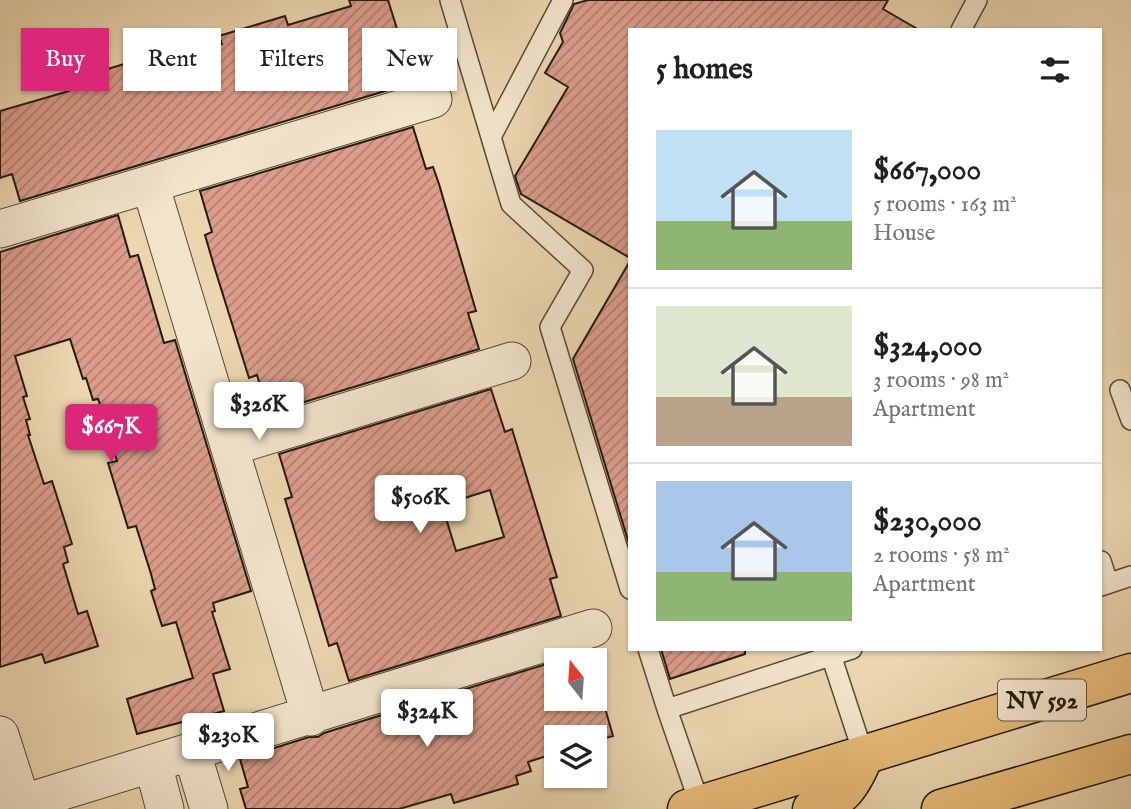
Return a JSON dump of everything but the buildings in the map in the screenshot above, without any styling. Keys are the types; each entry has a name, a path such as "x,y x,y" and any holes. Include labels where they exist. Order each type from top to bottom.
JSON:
{"main road":[{"name":"NV 592","path":"695,808 1131,673"},
{"path":"941,809 1131,754"},
{"path":"812,809 840,796 851,785 864,756"}],"street":[{"path":"0,229 433,99"},
{"path":"150,184 311,716"},
{"path":"230,447 512,361"},
{"path":"0,735 13,806 593,628"},
{"path":"192,753 209,809"},
{"path":"152,764 165,809"}],"lane":[{"path":"450,0 511,204 583,270 550,327 628,582"},
{"path":"491,137 564,0"},
{"path":"962,28 977,0"},
{"path":"1102,396 1126,388 1131,420"},
{"path":"1102,567 1105,584 1131,576"},
{"path":"649,651 695,808"},
{"path":"667,709 830,653 864,756"}]}
